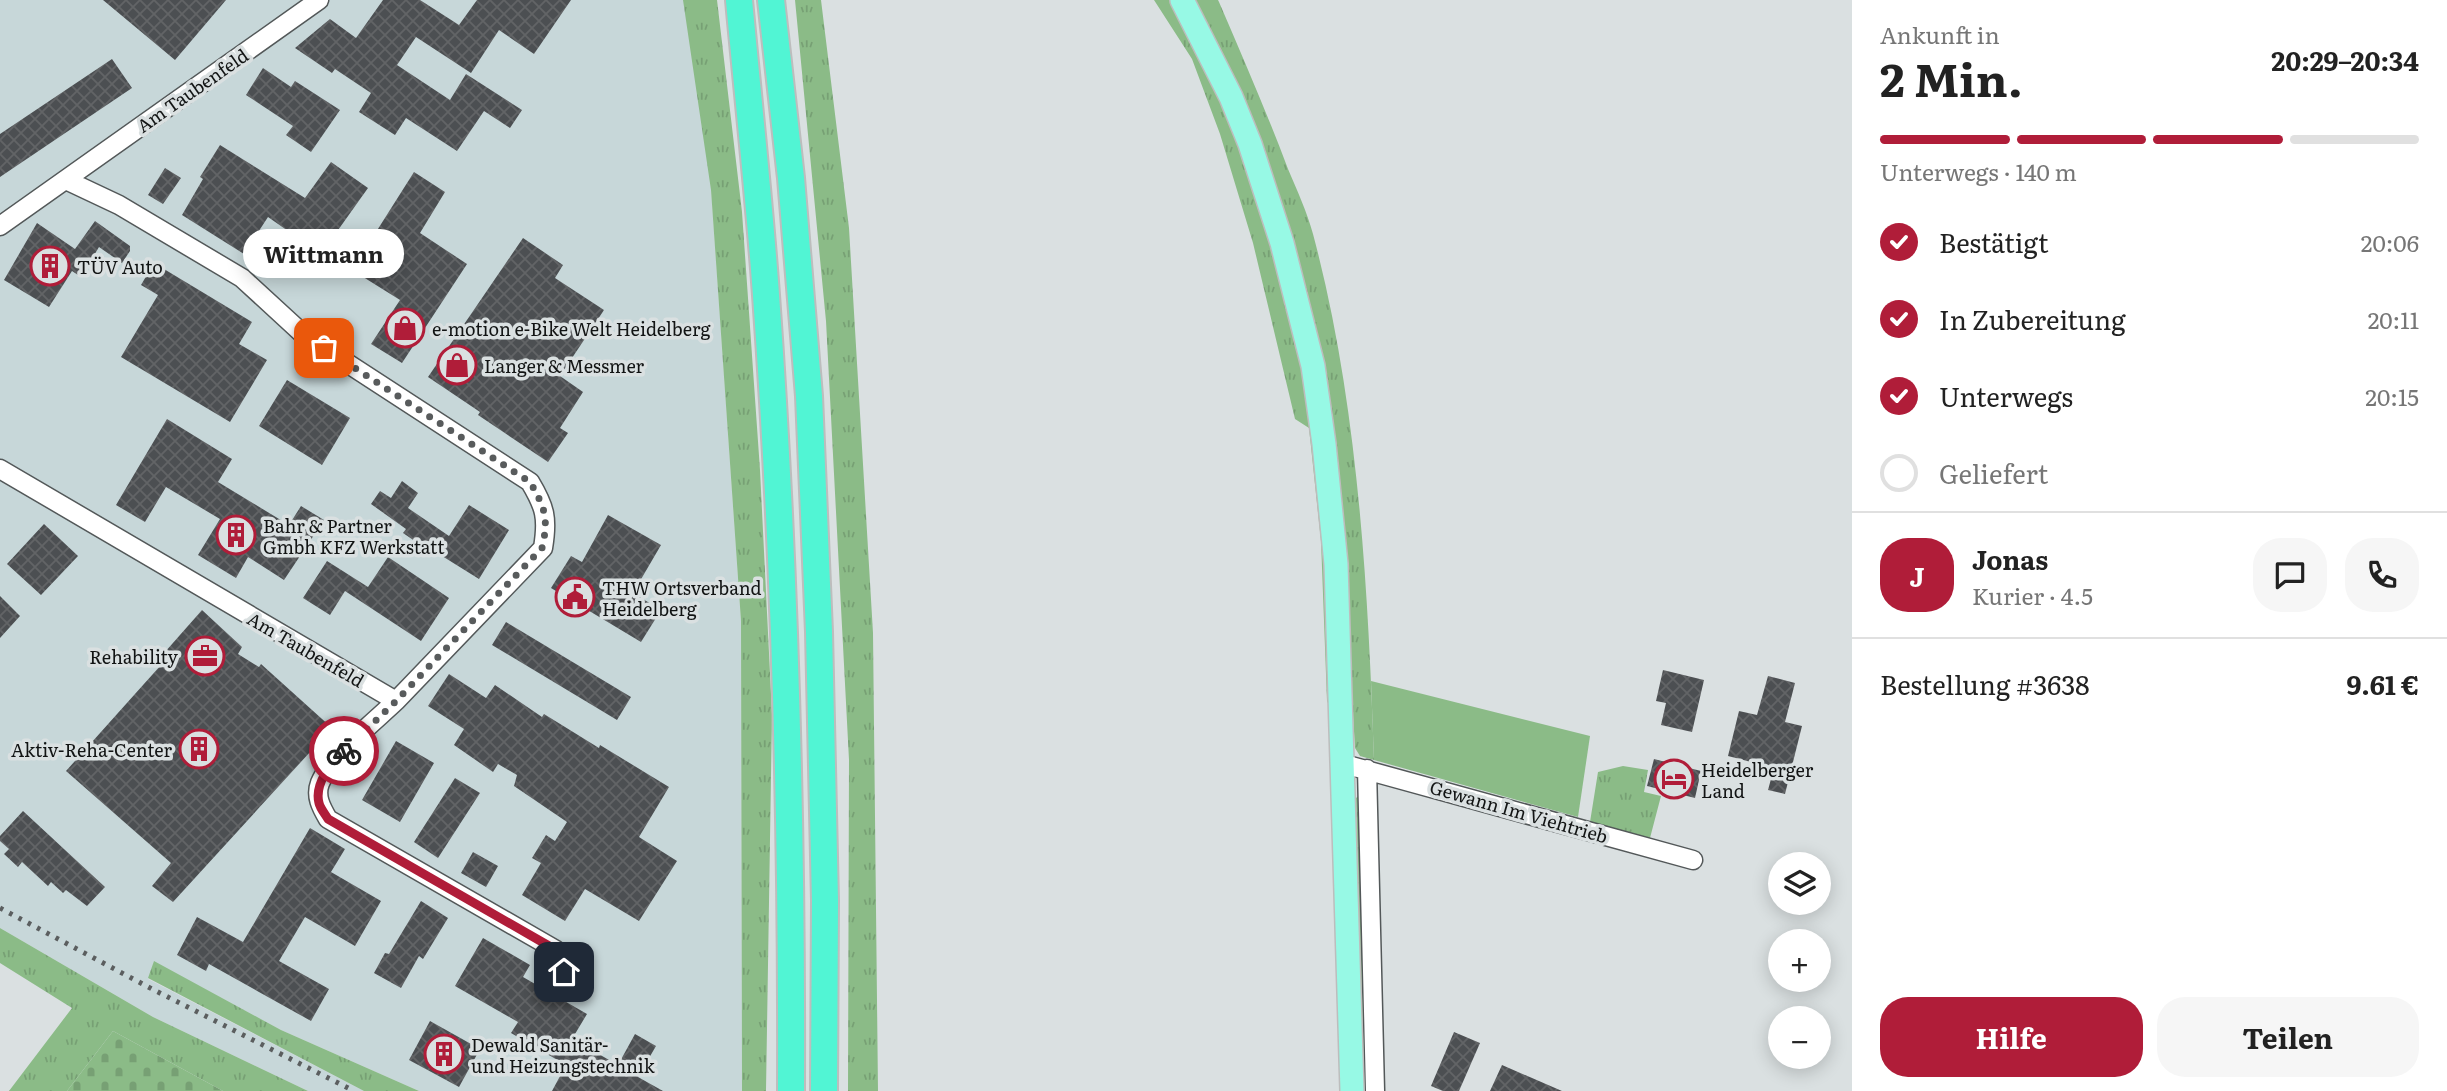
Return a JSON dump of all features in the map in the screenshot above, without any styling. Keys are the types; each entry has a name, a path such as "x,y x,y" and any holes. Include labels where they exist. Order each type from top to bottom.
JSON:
{"highway":[{"path":"739,0 766,293 786,680 792,903 791,1091"},
{"path":"771,0 791,178 809,396 819,632 824,861 824,1091"}],"main road":[{"path":"1182,0 1231,97 1250,144 1282,243 1313,366 1336,564 1352,1091"}],"street":[{"name":"Am Taubenfeld","path":"0,226 319,0"},
{"path":"66,180 119,205 242,278 304,335 530,482 541,500 547,526 542,548 396,701 335,759 320,783 318,803 328,819 556,950 564,972"},
{"name":"Am Taubenfeld","path":"0,469 396,701"},
{"name":"Gewann Im Viehtrieb","path":"1344,764 1693,860"},
{"path":"1367,769 1375,1091"}],"shaded area":[{"path":"0,0 698,0 741,621 742,1091 419,1091 281,1030 154,962 148,979 364,1091 308,1091 153,1017 0,928"}],"green space":[{"path":"683,0 717,0 742,212 760,470 772,714 766,1091 742,1091 741,621 711,190"},
{"path":"795,0 821,0 849,228 873,633 878,1091 848,1091 849,760 826,321"},
{"path":"1154,0 1173,0 1230,109 1295,311 1322,495 1331,709 1327,701 1321,541 1309,428 1295,419 1253,243 1220,134 1192,59"},
{"path":"1195,0 1218,0 1313,234 1341,363 1358,495 1374,760 1360,756 1355,748 1340,513 1331,420 1320,348 1289,227 1263,149 1232,74"},
{"path":"1371,681 1590,736 1578,817 1374,760"},
{"path":"1623,766 1648,770 1644,792 1661,796 1650,838 1590,822 1598,772"},
{"path":"1363,792 1370,1091 1363,1091 1356,798"},
{"path":"0,928 153,1017 308,1091 223,1091 113,1031 67,1091 9,1091 72,1008 0,963"},
{"path":"154,961 281,1030 419,1091 364,1091 148,978"},
{"path":"113,1031 223,1091 67,1091"}],"building":[{"path":"103,0 226,0 175,60"},
{"path":"383,0 420,0 459,25 477,0 571,0 534,54 499,30 471,73 416,37 397,65 450,100 466,74 522,110 510,128 484,111 457,151 406,118 395,135 359,112 371,93 335,69 332,73 295,48 330,19 356,38"},
{"path":"112,59 132,88 0,177 0,134"},
{"path":"263,68 291,87 295,81 340,110 311,152 286,135 293,126 246,95"},
{"path":"220,145 305,198 331,162 368,188 321,254 268,217 244,254 182,215 203,179 200,177"},
{"path":"165,168 181,178 163,204 148,195"},
{"path":"414,172 445,192 420,233 467,264 402,363 371,344 400,300 352,270"},
{"name":"TÜV Auto","path":"95,221 130,246 130,251 122,263 99,247 81,277 72,271 49,307 4,280 37,223 75,249"},
{"path":"523,238 563,265 555,278 604,310 560,376 583,392 560,428 568,433 548,462 478,415 480,412 428,377"},
{"path":"154,263 252,322 239,344 267,360 230,422 121,357 158,295 141,285"},
{"path":"287,380 350,418 322,465 259,426"},
{"path":"167,419 232,459 218,482 289,525 301,506 324,520 284,580 248,557 236,578 198,555 220,519 166,487 145,522 116,505"},
{"path":"402,481 418,493 408,508 449,536 469,505 509,530 479,579 403,533 406,529 371,504 380,491 391,498"},
{"path":"608,515 661,545 633,593 661,610 641,642 551,588 571,556 582,562"},
{"path":"44,524 78,556 41,595 7,564"},
{"path":"388,557 449,598 421,641 345,591 330,615 303,598 327,561 368,587"},
{"path":"0,596 20,616 0,638"},
{"name":"Aktiv-Reha-Center","path":"202,610 242,647 238,654 259,667 261,664 332,728 173,902 152,886 171,863 66,771 169,656 165,652"},
{"path":"506,622 631,697 617,720 492,645"},
{"path":"1663,670 1704,680 1692,732 1661,725 1666,703 1656,701"},
{"path":"449,674 486,698 495,685 542,717 544,714 669,787 639,837 677,861 639,921 585,889 565,921 522,895 541,863 532,858 546,835 555,841 567,822 514,786 517,775 498,764 493,772 454,745 464,729 428,706"},
{"path":"1768,676 1795,683 1785,722 1802,726 1785,794 1768,790 1774,768 1728,756 1739,711 1757,715"},
{"path":"396,741 434,763 400,822 362,800"},
{"name":"Heidelberger Land","path":"1654,759 1701,771 1695,798 1647,786"},
{"path":"455,778 480,793 438,858 414,842"},
{"path":"23,811 105,887 87,906 66,890 63,893 51,882 48,886 22,862 18,867 4,854 9,849 0,841 0,836"},
{"path":"310,828 345,849 331,872 381,901 355,946 305,917 279,961 329,989 311,1021 209,964 206,971 177,955 197,917 243,942"},
{"path":"473,852 498,866 486,887 461,873"},
{"path":"421,901 448,918 423,959 419,956 401,988 374,973 385,953 389,954"},
{"path":"483,938 530,965 523,977 587,1014 572,1039 618,1065 635,1034 656,1046 638,1077 663,1091 552,1091 566,1065 511,1033 518,1022 455,986"},
{"name":"Dewald Sanitär- und Heizungstechnik","path":"430,1021 480,1049 459,1087 409,1060"},
{"path":"1454,1032 1480,1043 1459,1091 1443,1091 1431,1086"},
{"path":"1502,1065 1562,1091 1490,1091"}],"railway":[{"path":"0,908 152,989 354,1091"}],"way so far":[{"path":"324,348 530,482 541,500 547,526 542,548 396,701 344,751"}],"place":[{"name":"TÜV Auto","path":"50,266"},
{"name":"e-motion e-Bike Welt Heidelberg","path":"405,328"},
{"name":"Wittmann","path":"324,348"},
{"name":"Langer & Messmer","path":"457,365"},
{"name":"Bahr & Partner Gmbh KFZ Werkstatt","path":"236,535"},
{"name":"THW Ortsverband Heidelberg","path":"575,597"},
{"name":"Rehability","path":"205,656"},
{"name":"Aktiv-Reha-Center","path":"199,749"},
{"name":"Heidelberger Land","path":"1674,779"},
{"name":"Dewald Sanitär- und Heizungstechnik","path":"444,1054"}],"route":[{"path":"344,751 335,759 320,783 318,803 328,819 556,950 564,972"}]}
